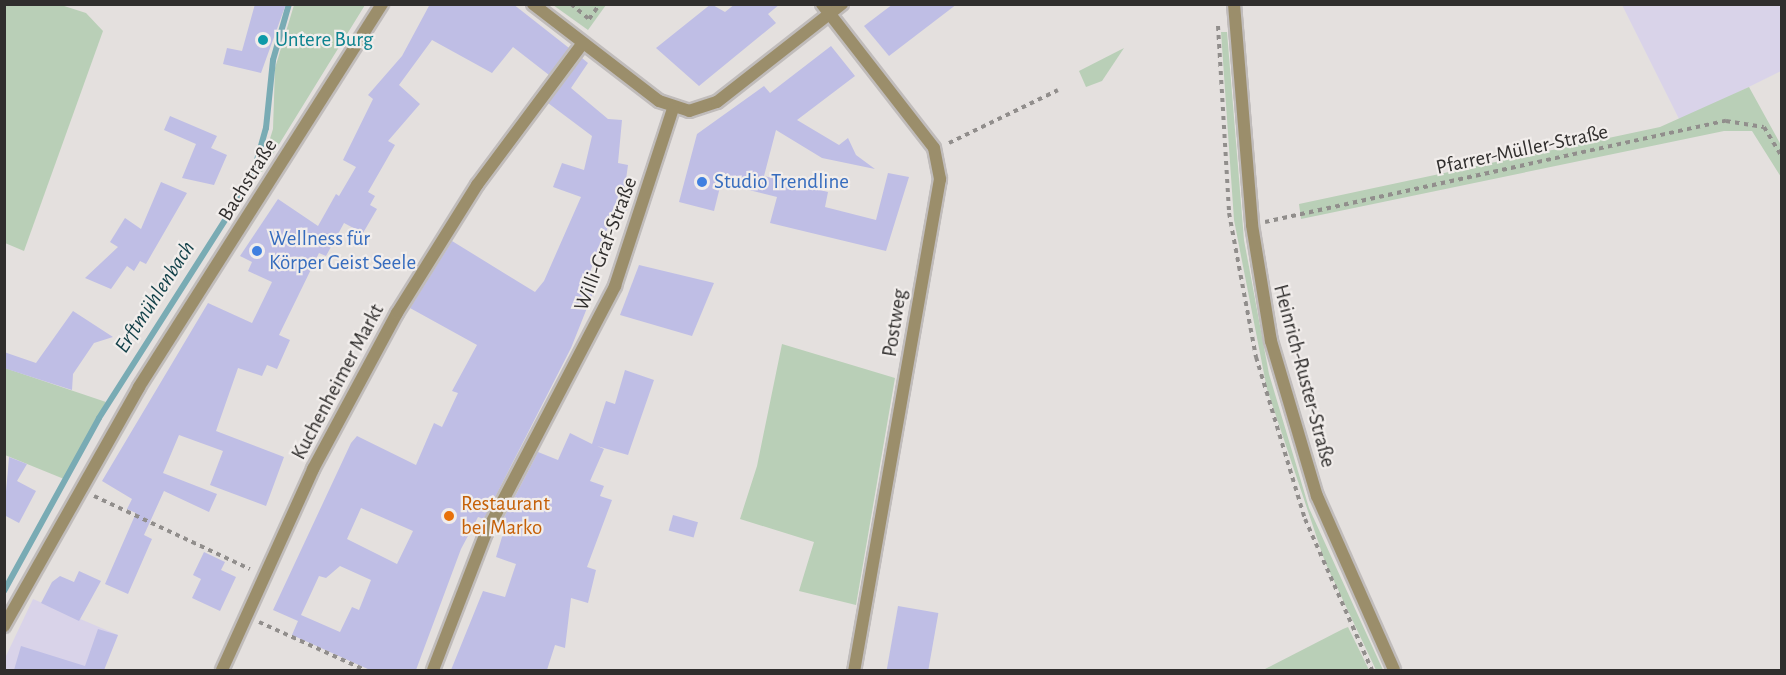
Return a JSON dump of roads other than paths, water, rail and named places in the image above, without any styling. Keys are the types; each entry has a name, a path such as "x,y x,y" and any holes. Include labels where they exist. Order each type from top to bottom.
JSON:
{"street":[{"name":"Bachstraße","path":"4,626 80,490 382,4"},
{"path":"533,4 673,109 697,110 717,102 825,9 842,4"},
{"name":"Heinrich-Ruster-Straße","path":"1234,4 1252,225 1271,341 1300,445 1339,555 1394,670"},
{"name":"Postweg","path":"825,9 934,148 940,179 854,670"},
{"name":"Kuchenheimer Markt","path":"222,670 331,431 441,237 584,43"},
{"name":"Willi-Graf-Straße","path":"433,670 486,533 615,286 673,109"}],"waterway":[{"name":"Erftmühlenbach","path":"4,591 99,418 252,178 266,128 273,60 289,4"}],"place":[{"name":"Untere Burg","path":"263,40"},
{"name":"Studio Trendline","path":"702,182"},
{"name":"Wellness für Körper Geist Seele","path":"257,251"},
{"name":"Restaurant bei Marko","path":"449,516"}]}
